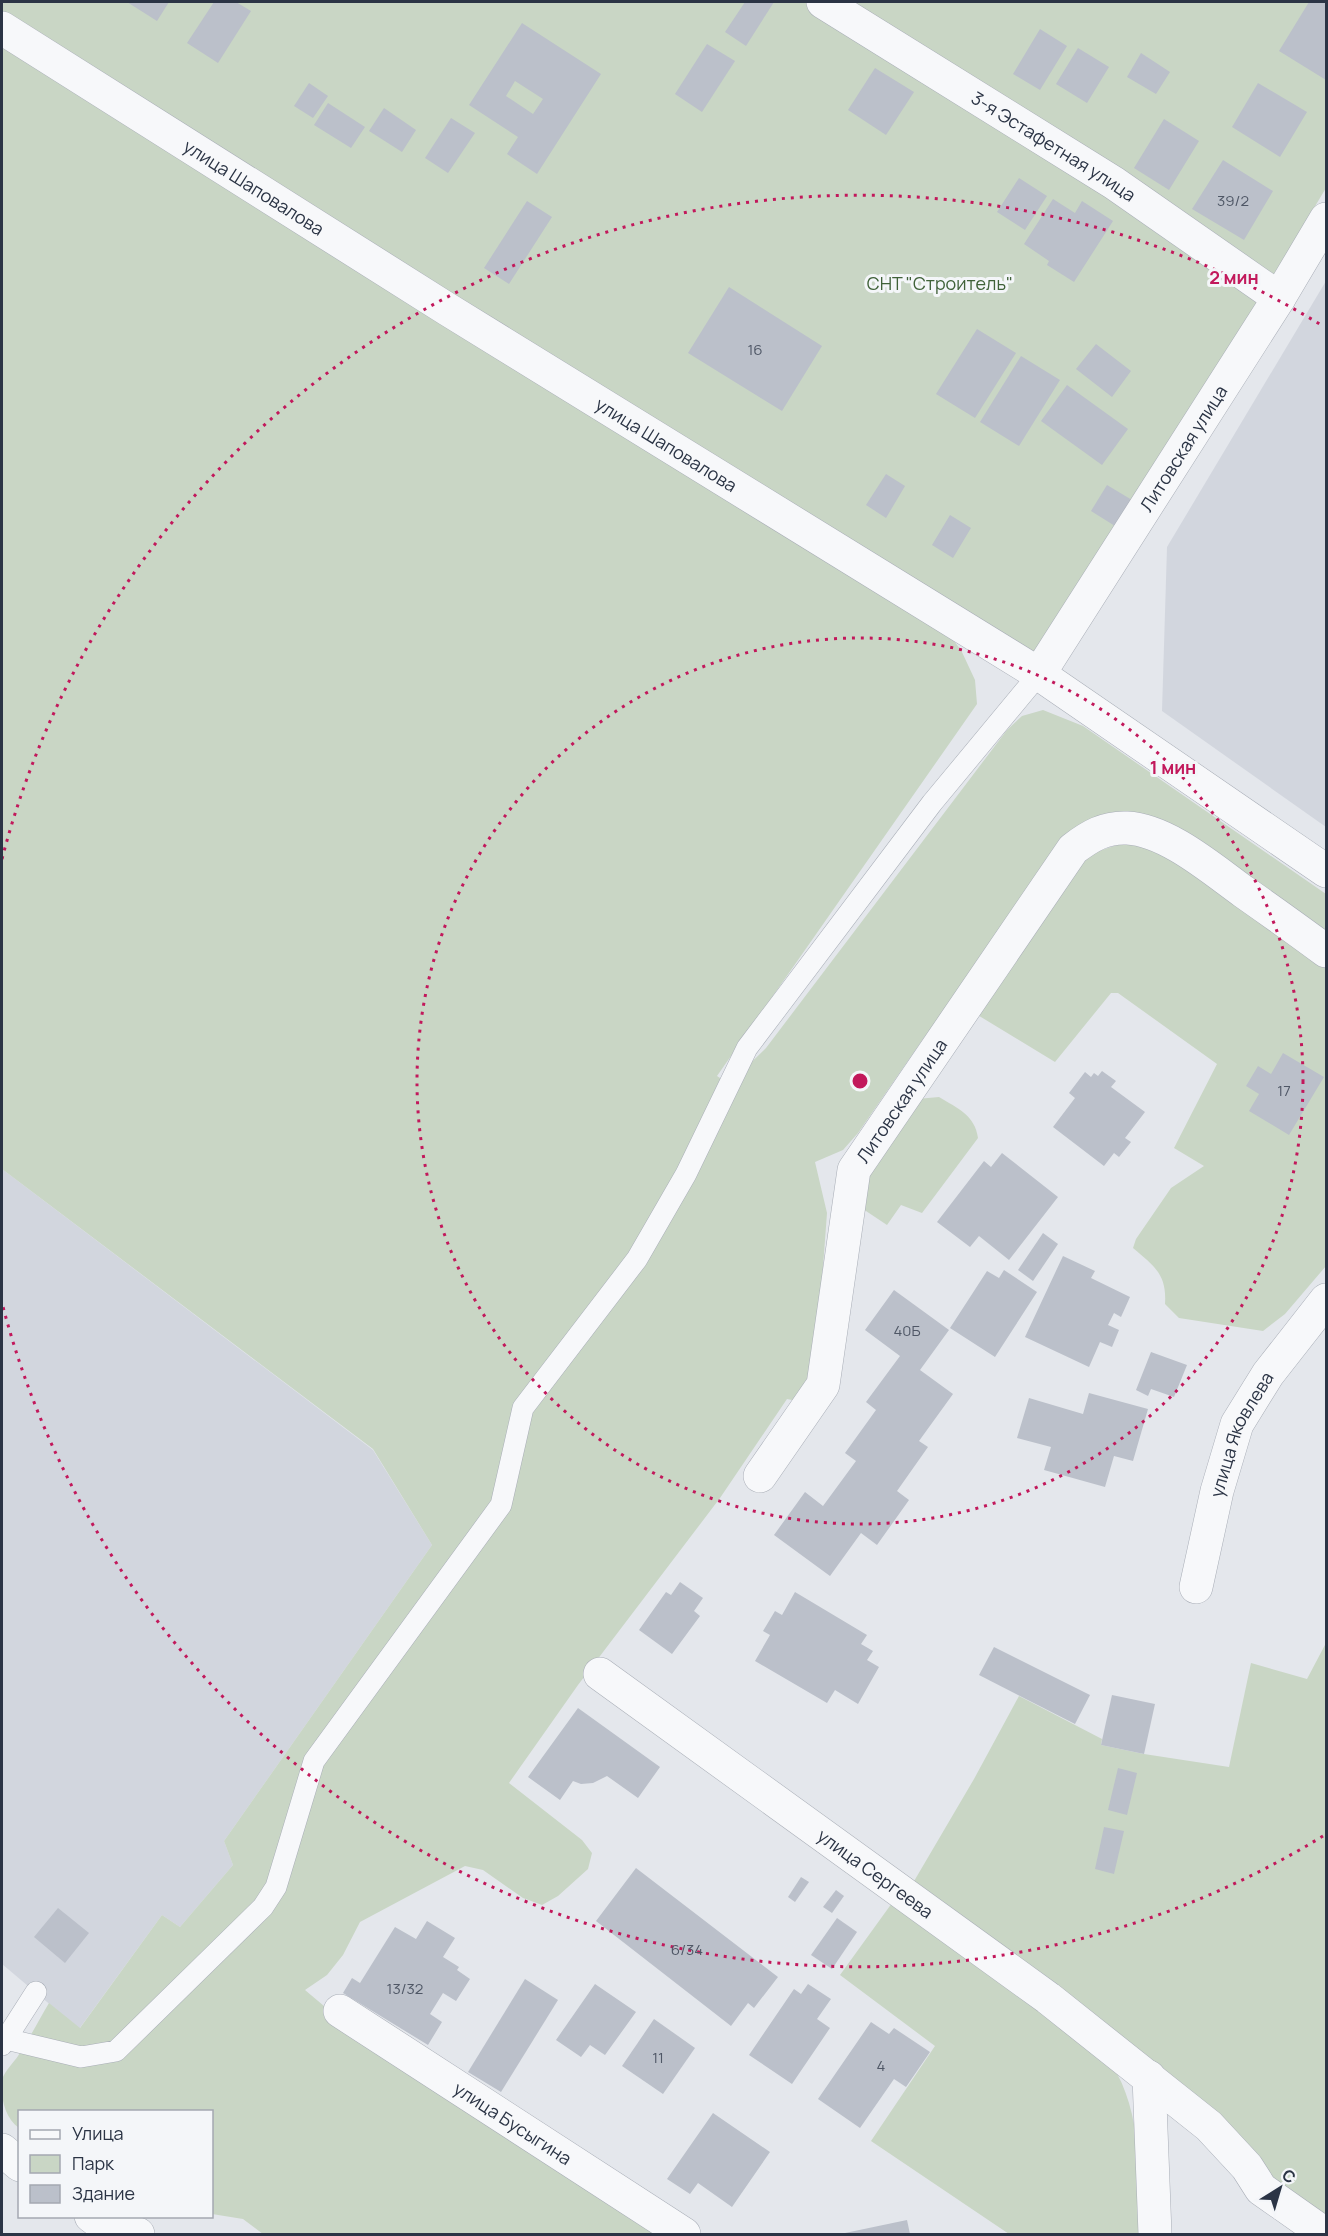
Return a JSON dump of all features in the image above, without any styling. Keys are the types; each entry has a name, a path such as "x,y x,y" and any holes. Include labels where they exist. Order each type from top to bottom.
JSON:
{"street":[{"name":"3-я Эстафетная улица","path":"823,2 1114,183 1279,298"},
{"name":"улица Шаповалова","path":"2,28 447,309 1039,674 1326,872"},
{"name":"Литовская улица","path":"1039,674 1279,298 1326,219"},
{"name":"Литовская улица","path":"760,1476 823,1385 854,1170 1073,849 1091,836 1110,829 1129,828 1151,834 1198,859 1326,951"},
{"name":"улица Яковлева","path":"1196,1587 1217,1491 1237,1424 1268,1374 1326,1299"},
{"name":"улица Сергеева","path":"600,1674 1048,1998 1209,2126 1247,2167 1261,2189 1325,2235"},
{"name":"улица Бусыгина","path":"340,2011 684,2235"},
{"path":"1149,2077 1155,2235"},
{"path":"2,2150 18,2162"},
{"path":"93,2224 138,2235"}],"lane":[{"path":"36,1992 4,2042 81,2057 116,2051 263,1907 276,1887 314,1761 501,1505 523,1408 637,1259 686,1174 747,1048 932,803 1039,674"}],"shaded area":[{"path":"1326,281 1326,827 1162,711 1167,547"},
{"path":"2,1169 373,1450 432,1545 224,1841 233,1865 180,1927 162,1915 79,2029 2,1964"}],"green space":[{"name":"СНТ \"Строитель\"","path":"2,2 1326,2 1326,188 1033,675 946,631 961,650 975,680 977,704 717,1076 729,1084 766,1048 1007,730 1022,716 1043,710 1083,726 1326,894 1326,937 1195,844 1075,831 923,1039 858,1133 843,1150 815,1162 827,1213 815,1375 797,1401 787,1399 720,1498 578,1685 509,1783 582,1840 592,1853 588,1869 558,1896 542,1905 523,1898 483,1870 465,1866 360,1922 343,1955 327,1975 305,1990 356,2033 684,2234 263,2234 243,2219 213,2214 213,2110 18,2110 18,2127 10,2119 4,2106 2,2079 49,2003 80,2028 162,1915 180,1927 233,1865 224,1841 432,1545 373,1449 2,1169"},
{"path":"1120,844 1156,847 1326,962 1326,1266 1285,1314 1263,1331 1179,1318 1165,1304 1164,1285 1158,1272 1133,1248 1136,1239 1171,1188 1204,1166 1174,1148 1217,1064 1118,993 1111,993 1055,1062 976,1014 1083,862 1096,852"},
{"path":"939,1097 969,1118 978,1138 922,1213 901,1205 887,1225 860,1207 865,1177 917,1099"},
{"path":"1326,1643 1326,2228 910,1888 974,1779 1019,1696 1102,1739 1101,1745 1229,1767 1251,1663 1307,1679"},
{"path":"892,1903 1112,2065 1122,2083 1134,2125 1140,2169 1143,2234 1009,2234 871,2141 935,2046 840,1975"}],"building":[{"path":"127,2 169,2 157,21"},
{"path":"214,2 236,2 251,11 218,63 187,43"},
{"path":"745,2 774,2 746,46 725,32"},
{"path":"1309,2 1326,2 1326,80 1279,51"},
{"path":"522,23 601,74 537,174 507,154 518,137 469,105","holes":["515,81 543,99 533,114 506,96"]},
{"path":"1040,29 1067,46 1040,90 1013,74"},
{"path":"707,44 735,61 702,112 675,94"},
{"path":"1078,48 1109,67 1087,103 1056,84"},
{"path":"1141,53 1170,72 1156,94 1127,77"},
{"path":"875,68 914,92 886,135 848,110"},
{"path":"309,83 328,96 313,118 294,106"},
{"path":"1258,83 1307,112 1280,157 1232,127"},
{"path":"328,103 365,127 351,148 314,125"},
{"path":"384,108 416,130 402,152 369,131"},
{"path":"451,118 475,133 448,173 425,158"},
{"path":"1164,119 1199,141 1169,190 1134,168"},
{"path":"1223,160 1273,191 1244,240 1192,209"},
{"path":"1019,178 1047,196 1025,230 997,212"},
{"path":"1053,199 1075,213 1082,201 1113,221 1074,282 1047,265 1049,261 1024,244"},
{"path":"527,201 552,217 509,284 484,268"},
{"path":"729,287 822,346 782,411 688,353"},
{"path":"977,329 1016,353 975,418 936,394"},
{"path":"1096,344 1131,371 1112,397 1076,369"},
{"path":"1021,356 1060,380 1019,446 980,422"},
{"path":"1067,385 1128,429 1102,465 1041,421"},
{"path":"886,474 905,486 886,518 866,505"},
{"path":"1107,485 1132,500 1115,526 1091,511"},
{"path":"950,515 971,528 953,558 932,545"},
{"path":"1283,1053 1324,1077 1289,1135 1249,1111 1259,1094 1246,1086 1258,1066 1271,1074"},
{"path":"1102,1071 1116,1081 1111,1087 1145,1112 1125,1138 1131,1142 1119,1157 1114,1153 1104,1166 1053,1127 1075,1098 1069,1093 1085,1072 1091,1077 1094,1073 1098,1076"},
{"path":"1002,1153 1058,1197 1009,1260 979,1236 970,1247 937,1222 984,1161 991,1167"},
{"path":"1043,1233 1058,1244 1033,1281 1018,1270"},
{"path":"1063,1256 1095,1271 1091,1278 1130,1297 1121,1317 1114,1313 1108,1325 1119,1330 1112,1347 1100,1342 1089,1367 1025,1337"},
{"path":"1004,1270 1037,1292 995,1357 950,1328 987,1271 999,1278"},
{"path":"894,1290 949,1330 920,1370 953,1394 919,1441 928,1447 897,1491 909,1500 877,1545 861,1533 830,1576 774,1535 805,1492 823,1506 856,1461 845,1453 876,1410 866,1402 900,1356 865,1330"},
{"path":"1151,1352 1187,1365 1174,1397 1151,1389 1148,1396 1136,1390"},
{"path":"1089,1393 1148,1409 1133,1461 1114,1456 1105,1487 1044,1470 1051,1447 1017,1438 1029,1398 1083,1414"},
{"path":"680,1582 703,1598 694,1611 700,1616 672,1654 639,1630 666,1592 671,1595"},
{"path":"795,1592 867,1635 861,1644 873,1651 867,1660 879,1667 858,1704 835,1690 827,1703 755,1661 770,1635 763,1631 775,1611 782,1615"},
{"path":"994,1647 1090,1695 1075,1724 979,1675"},
{"path":"1112,1695 1155,1704 1144,1754 1101,1745"},
{"path":"578,1708 660,1767 638,1798 607,1776 593,1783 581,1784 573,1781 560,1800 528,1777"},
{"path":"1118,1768 1137,1773 1127,1815 1108,1810"},
{"path":"1104,1827 1124,1831 1114,1874 1095,1869"},
{"path":"636,1868 778,1977 754,2008 748,2003 731,2026 596,1921"},
{"path":"801,1877 809,1882 795,1902 788,1897"},
{"path":"836,1890 844,1896 832,1913 823,1907"},
{"path":"58,1908 89,1933 65,1963 34,1937"},
{"path":"837,1918 857,1932 832,1969 811,1955"},
{"path":"427,1921 455,1938 443,1957 459,1967 457,1970 470,1979 456,2001 443,1993 430,2014 442,2022 428,2045 343,1993 352,1978 360,1983 395,1927 416,1939"},
{"path":"525,1979 558,2000 501,2092 468,2072"},
{"path":"595,1984 636,2012 605,2055 590,2045 581,2057 556,2040"},
{"path":"808,1984 831,1999 817,2019 830,2028 792,2084 749,2055 794,1989 801,1994"},
{"path":"654,2019 695,2048 663,2094 622,2066"},
{"path":"871,2022 889,2034 894,2028 930,2052 906,2087 894,2079 860,2128 818,2099"},
{"path":"713,2113 770,2152 732,2207 698,2183 690,2194 667,2179"},
{"path":"907,2220 910,2234 845,2233"}]}
